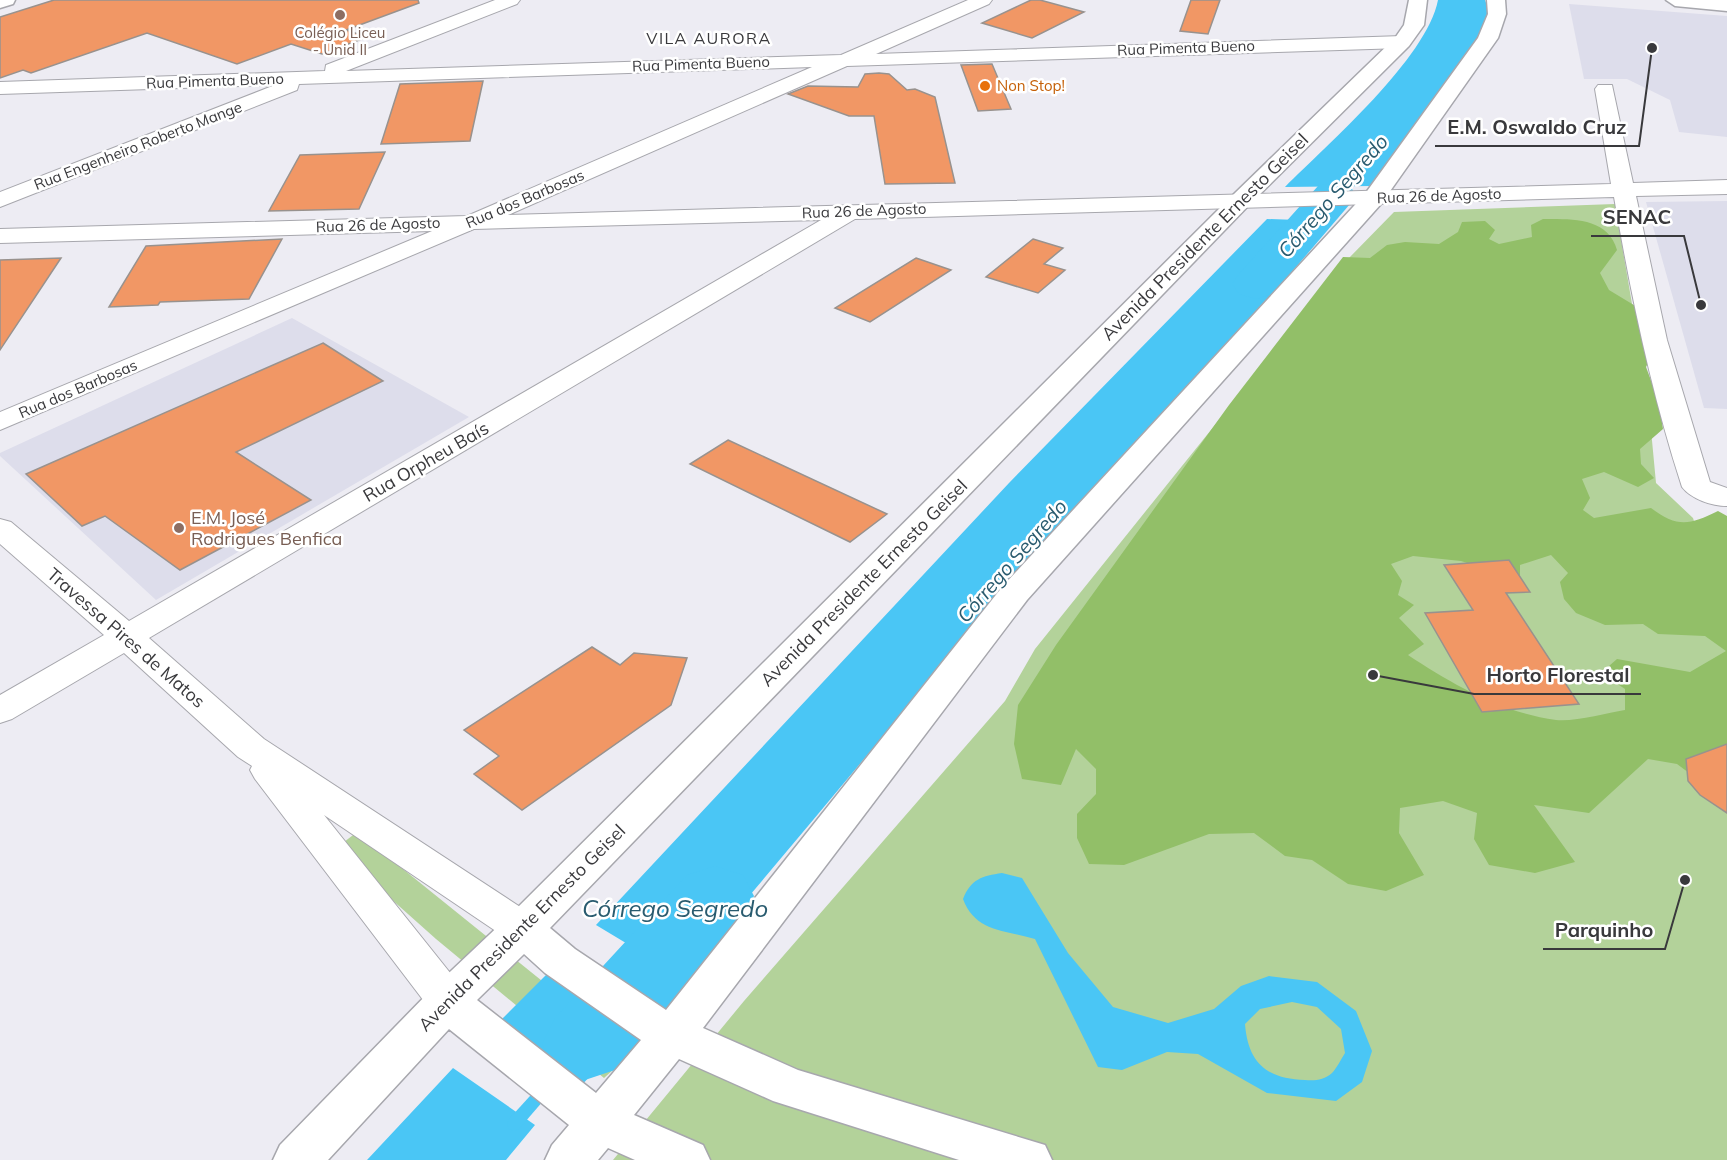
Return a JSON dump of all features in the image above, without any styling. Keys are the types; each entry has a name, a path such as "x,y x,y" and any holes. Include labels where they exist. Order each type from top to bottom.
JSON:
{"main road":[{"path":"0,2 6,0"},
{"name":"Avenida Presidente Ernesto Geisel","path":"297,1160 448,1001 523,929 1242,199 1401,42 1414,25 1418,0"},
{"path":"569,1160 583,1110 657,1027 1015,593 1364,199 1488,38 1497,14 1496,0"},
{"path":"1675,0 1727,5"},
{"path":"523,929 560,961 657,1027 789,1087 1028,1160"},
{"path":"448,1001 485,1034 583,1110 686,1160"}],"street":[{"name":"Rua Engenheiro Roberto Mange","path":"0,200 510,0"},
{"name":"Rua dos Barbosas","path":"7,416 472,222 983,0"},
{"name":"Rua Pimenta Bueno","path":"0,88 848,58 1401,42"},
{"path":"1605,89 1624,190 1678,434 1697,487 1724,497"},
{"name":"Rua 26 de Agosto","path":"0,236 1727,187"},
{"name":"Rua Orpheu Baís","path":"0,711 851,212"},
{"name":"Travessa Pires de Matos","path":"0,528 251,748 523,929"},
{"name":"Travessa Pires de Matos","path":"251,748 448,1001"}],"shaded area":[{"path":"1569,4 1727,16 1727,137 1679,132 1670,100 1627,79 1584,79"},
{"path":"1727,201 1727,409 1704,408 1646,202"},
{"name":"E.M. José Rodrigues Benfica","path":"292,318 469,417 156,600 0,456 0,453"}],"green space":[{"path":"1615,204 1648,398 1656,483 1693,518 1727,630 1727,1160 613,1160 744,1001 1005,701 1035,649 1349,258 1394,212"},
{"path":"1543,219 1565,219 1587,222 1606,231 1617,250 1600,273 1609,290 1647,313 1656,347 1646,367 1659,402 1663,429 1640,449 1641,464 1654,478 1638,487 1604,472 1582,479 1590,498 1583,510 1594,518 1651,508 1669,519 1684,522 1718,511 1727,516 1727,792 1712,790 1677,764 1648,759 1589,813 1534,805 1575,862 1535,873 1489,865 1474,839 1477,813 1443,801 1400,808 1399,833 1424,875 1386,891 1348,884 1312,860 1285,856 1254,833 1209,834 1124,865 1089,864 1077,838 1077,814 1096,794 1096,769 1076,749 1061,785 1022,779 1014,744 1018,705 1056,645 1229,405 1343,257 1370,258 1387,245 1405,242 1439,244 1458,232 1462,222 1485,221 1495,230 1489,239 1499,244 1532,237 1531,225","holes":["1551,555 1568,573 1560,582 1564,599 1576,613 1605,625 1643,624 1658,634 1705,636 1726,651 1690,672 1617,659 1601,673 1625,689 1625,710 1564,720 1536,716 1497,704 1478,696 1408,655 1424,644 1399,618 1414,605 1398,595 1402,581 1391,564 1413,556 1461,561 1520,580 1520,565"]},
{"path":"357,832 632,1053 604,1078 436,939 335,849"}],"water":[{"name":"Córrego Segredo","path":"1438,0 1485,0 1489,11 1477,42 1371,186 1285,187 1374,99 1396,73 1416,48 1430,23"},
{"name":"Córrego Segredo","path":"1267,219 1326,221 1297,265 1231,347 1051,540 728,921 679,975 596,925 1009,483"},
{"path":"1002,873 1022,878 1068,953 1113,1007 1168,1023 1214,1009 1241,986 1269,976 1317,982 1356,1011 1372,1051 1362,1082 1336,1101 1267,1093 1198,1054 1167,1052 1122,1070 1098,1067 1035,939 992,928 975,918 968,910 963,899 970,887 983,877","holes":["1292,1002 1317,1007 1341,1029 1345,1053 1332,1073 1316,1080 1292,1079 1270,1072 1255,1059 1250,1049 1245,1024 1260,1009"]},
{"name":"Córrego Segredo","path":"558,963 641,1020 570,1098 487,1034"},
{"path":"453,1068 535,1125 506,1160 367,1160"}],"building":[{"path":"54,0 418,0 419,3 346,30 367,37 322,54 291,44 237,64 147,33 31,73 23,70 0,78 0,17"},
{"path":"1031,0 1040,0 1084,12 1032,38 982,23"},
{"path":"1191,0 1220,0 1208,34 1180,31"},
{"name":"Non Stop!","path":"992,64 1011,109 978,111 961,65"},
{"path":"865,74 889,74 907,90 915,89 935,97 955,183 885,184 874,116 849,116 788,94 808,86 858,87"},
{"path":"483,81 470,141 381,144 400,84"},
{"path":"385,152 359,209 269,211 300,155"},
{"path":"282,239 249,299 160,302 158,305 109,307 146,246"},
{"path":"1033,239 1063,248 1044,264 1065,270 1038,293 986,277"},
{"path":"61,258 0,350 0,260"},
{"path":"916,258 951,270 870,322 835,308"},
{"path":"323,343 383,381 236,452 311,500 180,570 105,516 82,526 26,474"},
{"path":"728,440 887,514 850,542 690,464"},
{"path":"1509,560 1530,592 1506,593 1579,704 1482,712 1425,613 1473,610 1444,565"},
{"path":"592,647 620,665 634,653 687,658 671,705 522,810 474,774 499,756 464,730"},
{"path":"1727,744 1727,813 1700,795 1688,781 1686,759"}],"waterway":[{"name":"Córrego Segredo","path":"1256,284 1334,195"},
{"name":"Córrego Segredo","path":"585,1044 715,896"},
{"name":"Córrego Segredo","path":"514,1124 545,1089"}],"place":[{"name":"Colégio Liceu - Unid II","path":"340,15"},
{"name":"E.M. Oswaldo Cruz","path":"1652,48"},
{"name":"Non Stop!","path":"985,86"},
{"name":"SENAC","path":"1701,305"},
{"name":"E.M. José Rodrigues Benfica","path":"179,528"},
{"name":"Horto Florestal","path":"1373,675"},
{"name":"Parquinho","path":"1685,880"}],"district":[{"name":"VILA AURORA","path":"709,38"}]}
